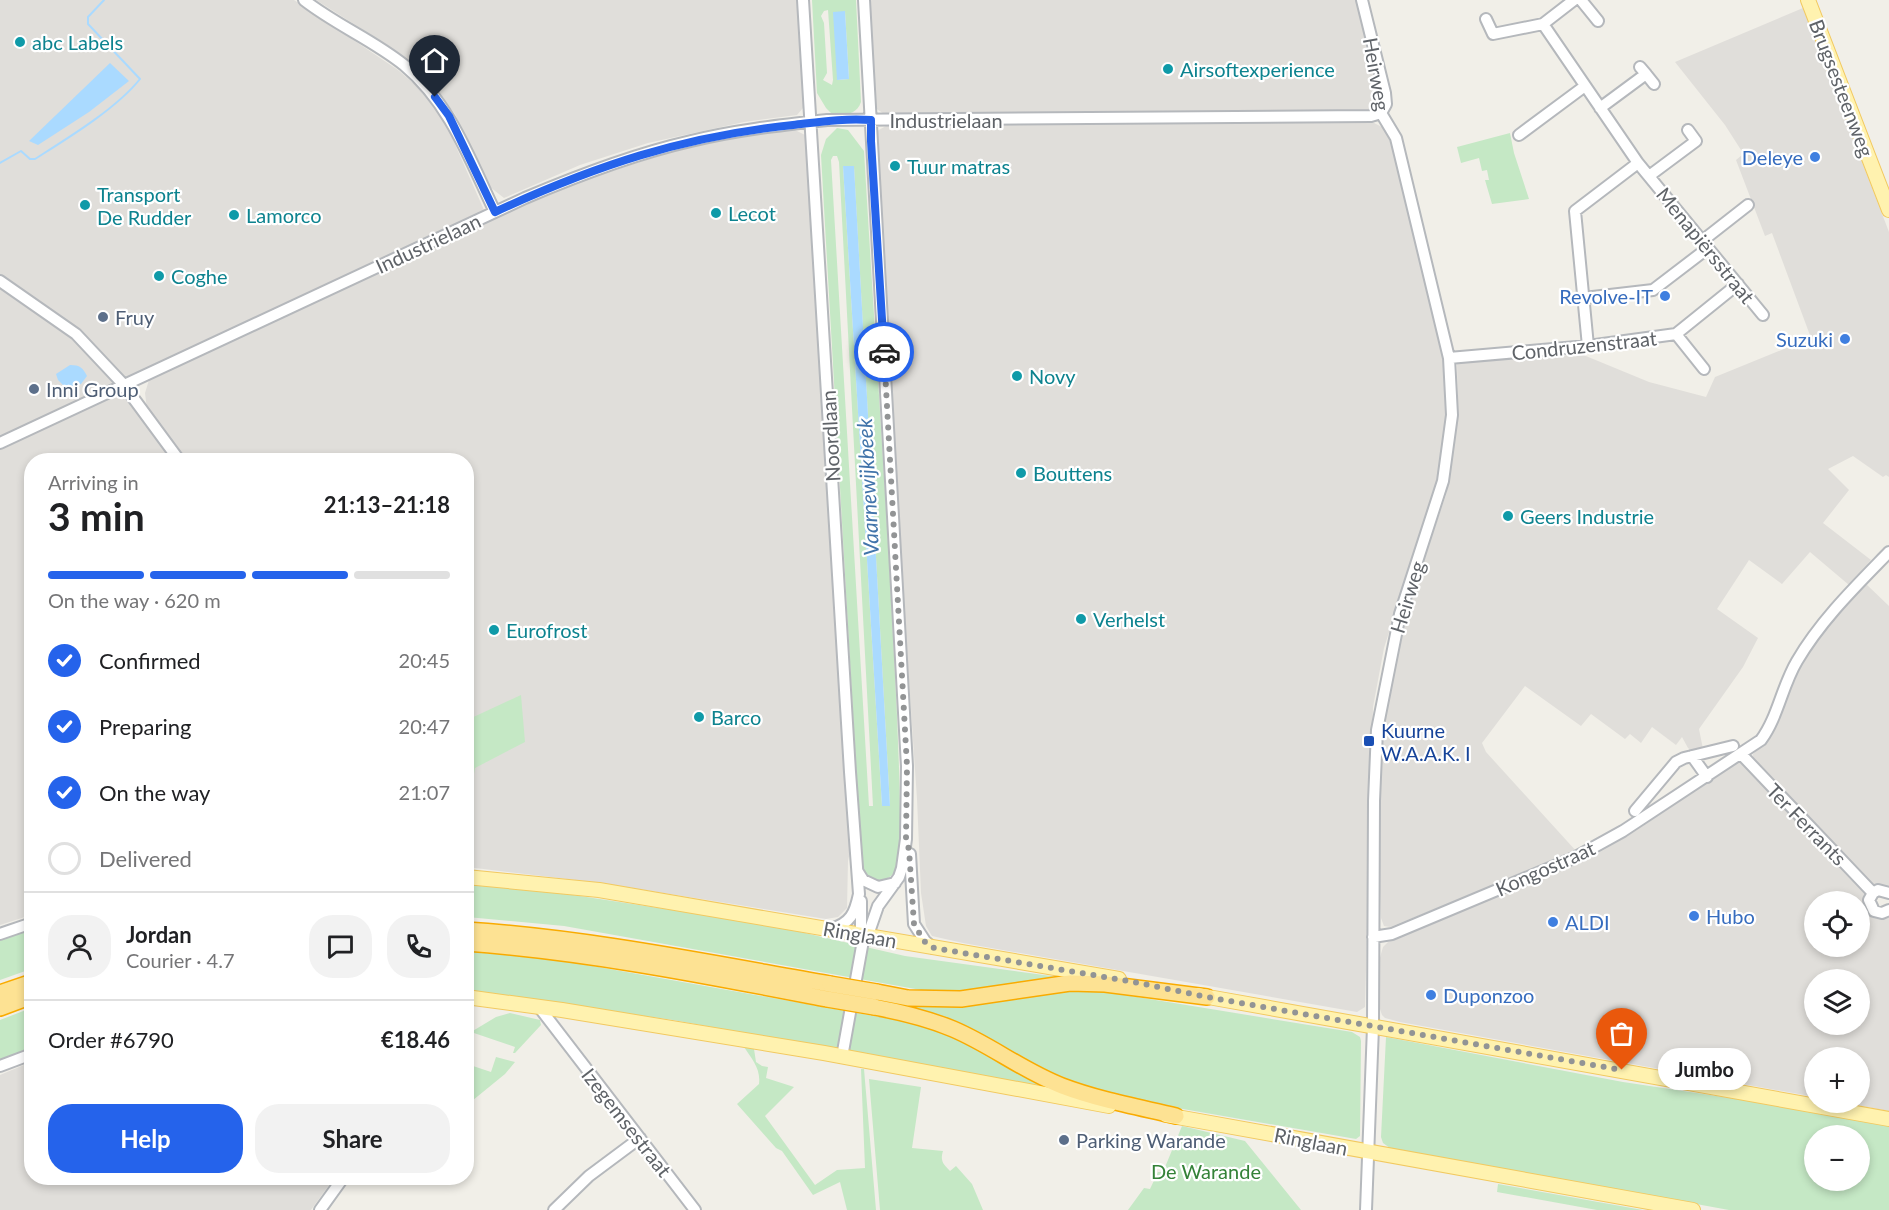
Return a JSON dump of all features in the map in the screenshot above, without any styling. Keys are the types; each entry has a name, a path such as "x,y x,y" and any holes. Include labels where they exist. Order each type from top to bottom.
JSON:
{"highway":[{"path":"474,931 536,936 640,950 875,1000 904,1013 954,1029 1035,1074 1062,1086 1093,1097 1176,1116"},
{"path":"474,944 583,956 681,972 829,991"},
{"path":"875,1000 961,999 1070,983 1105,984 1207,997"},
{"path":"0,993 24,993"},
{"path":"0,1008 24,996"}],"main road":[{"name":"Brugsesteenweg","path":"1808,0 1889,210"},
{"name":"Ringlaan","path":"474,878 598,890 831,929 1889,1119"},
{"name":"Ringlaan","path":"474,998 562,1010 842,1057 1693,1210"}],"street":[{"path":"304,0 404,65 435,97 449,116 495,212"},
{"name":"Noordlaan","path":"803,0 850,772 862,908 861,930 864,935 842,1057"},
{"name":"Noordlaan","path":"864,0 907,766 906,838 902,868 895,883 878,906 869,932 864,935"},
{"name":"Heirweg","path":"1362,0 1385,93 1386,104 1381,112 1396,138 1449,358 1452,415 1445,471 1400,614 1377,730 1374,801 1373,1027 1366,1210"},
{"path":"1486,19 1493,34 1543,24 1574,0"},
{"path":"1581,0 1598,21"},
{"name":"Menapiërsstraat","path":"1543,24 1638,163 1763,315"},
{"path":"1600,108 1643,70 1654,84"},
{"path":"1519,135 1585,86"},
{"name":"Industrielaan","path":"0,442 563,181 651,151 704,138 811,122 1371,116 1381,112"},
{"name":"Menapiërsstraat","path":"1649,176 1696,141 1688,130"},
{"path":"1588,346 1575,212 1638,163"},
{"path":"1584,298 1653,291 1748,205"},
{"path":"0,281 76,334 123,384 174,453"},
{"name":"Condruzenstraat","path":"1449,358 1588,346 1676,334 1738,284"},
{"path":"1676,334 1704,369"},
{"name":"Kongostraat","path":"1635,811 1676,762 1692,756 1737,750 1761,740 1767,732 1783,688 1809,642 1838,606 1889,552"},
{"name":"Kongostraat","path":"1373,937 1392,934 1576,857 1623,831 1707,777 1737,750"},
{"name":"Ter Ferrants","path":"1737,750 1873,892 1869,900 1871,908 1877,913 1889,910"},
{"path":"1692,756 1707,777"},
{"name":"Noordlaan","path":"906,838 909,850 914,924 924,941 934,948"},
{"path":"858,872 863,880 878,887 895,883"},
{"path":"1873,892 1882,890 1889,892"},
{"name":"Noordlaan","path":"831,929 841,926 850,919 856,911 859,894"},
{"path":"0,934 24,926"},
{"name":"Izegemsestraat","path":"539,1007 695,1210"},
{"path":"558,1034 562,1010"},
{"path":"0,1066 24,1057"},
{"path":"554,1210 589,1176 640,1138"},
{"path":"320,1210 338,1185"}],"shaded area":[{"path":"0,0 294,0 398,70 420,89 446,124 484,210 0,438"},
{"path":"316,0 801,0 803,108 797,115 744,122 648,143 580,165 504,198 490,187 455,114 425,75 390,47"},
{"path":"867,0 1358,0 1378,82 1379,102 1376,107 1365,112 884,114 874,107"},
{"path":"1803,8 1889,232 1889,477 1886,475 1883,477 1853,456 1828,469 1849,490 1823,523 1871,560 1849,585 1810,552 1782,584 1749,560 1717,609 1758,638 1743,667 1699,729 1703,749 1692,751 1682,737 1676,745 1652,727 1641,743 1630,734 1625,739 1591,714 1581,726 1525,686 1482,743 1486,752 1577,852 1390,927 1384,926 1381,918 1378,834 1381,745 1391,673 1404,617 1446,495 1458,416 1457,363 1581,354 1649,382 1706,397 1715,377 1811,338 1772,233 1765,236 1736,160 1742,155 1741,150 1725,125 1675,62"},
{"path":"1338,121 1374,123 1386,129 1393,142 1442,345 1447,382 1445,431 1438,479 1384,648 1373,707 1365,1007 1357,1012 963,943 932,936 926,926 921,893 875,136 877,131 886,126"},
{"path":"793,129 807,136 850,852 847,908 838,917 826,919 601,883 474,868 474,453 182,453 147,409 145,393 149,380 156,374 549,193 686,147"},
{"path":"119,397 126,399 168,453 24,453 24,917 0,925 0,450 108,399"},
{"path":"1865,583 1889,606 1889,887 1871,884 1752,759 1753,754 1765,743 1804,656"},
{"path":"1743,763 1863,891 1804,891 1804,957 1870,957 1870,909 1881,918 1889,916 1889,1111 1870,1108 1870,1047 1804,1047 1804,1095 1400,1022 1382,1015 1379,961 1383,947 1388,942 1595,855 1637,830 1732,764"},
{"path":"24,1065 24,1185 329,1185 311,1210 0,1210 0,1075"}],"green space":[{"path":"812,0 856,0 861,102 859,107 846,114 832,114 817,93","holes":["828,10 833,80 832,85 823,80 827,73 824,23 821,16 824,11","845,11 849,79 837,80"]},
{"path":"837,128 848,130 864,151 889,560 900,834 899,855 894,873 887,879 877,881 868,877 861,854 821,155 826,139","holes":["833,156 837,156 839,162 873,806 869,806 831,160","843,166 854,167 890,806 882,806"]},
{"path":"1510,133 1529,199 1492,204 1485,180 1489,180 1487,170 1482,171 1479,158 1461,163 1457,147"},
{"path":"521,695 525,742 475,768 474,774 474,717"},
{"path":"474,884 547,891 770,925 905,956 1081,980 949,995 564,926 474,918"},
{"path":"24,930 24,971 0,980 0,939"},
{"path":"474,950 531,955 936,1027 1051,1089 673,1020 474,992"},
{"path":"1088,989 1352,1032 1360,1037 1361,1041 1360,1136 1356,1139 1137,1101 1080,1088 887,1004 887,1000"},
{"path":"24,1011 24,1050 0,1060 0,1020"},
{"path":"510,1013 540,1020 541,1025 513,1053 515,1047 474,1033 474,1030 496,1017"},
{"path":"1386,1037 1623,1082 1804,1109 1804,1113 1828,1113 1889,1125 1889,1210 1729,1210 1390,1148 1383,1143 1381,1137"},
{"path":"744,1047 754,1049 756,1062 768,1067 766,1078 794,1087 765,1116 815,1185 837,1170 865,1168 861,1069 864,1069 876,1210 847,1210 840,1182 813,1195 782,1151 776,1148 737,1104 759,1084 757,1069"},
{"path":"496,1057 515,1062 505,1074 474,1099 474,1066 491,1072"},
{"path":"869,1079 921,1087 912,1148 943,1151 944,1164 950,1171 956,1166 972,1184 983,1210 880,1210"},
{"name":"De Warande","path":"1182,1126 1245,1141 1301,1210 1128,1210 1144,1188 1150,1189 1158,1172 1163,1172"},
{"path":"1498,1184 1643,1210 1597,1210 1497,1192"}],"water":[{"path":"845,11 849,79 837,80 833,12"},
{"path":"110,63 129,81 89,112 38,145 29,141"},
{"name":"Vaarnewijkbeek","path":"843,166 854,166 890,806 882,806"},
{"path":"70,365 81,368 87,376 81,384 66,388 58,380 56,374"}],"waterway":[{"path":"0,163 21,151 30,159 35,159 105,112 140,79 88,24 88,17 104,0"}],"way so far":[{"path":"884,352 907,766 906,838 909,850 914,924 924,941 934,948 1622,1070"}],"place":[{"name":"abc Labels","path":"20,42"},
{"name":"Airsoftexperience","path":"1168,69"},
{"name":"Deleye","path":"1815,157"},
{"name":"Tuur matras","path":"895,166"},
{"name":"Transport De Rudder","path":"85,205"},
{"name":"Lecot","path":"716,213"},
{"name":"Lamorco","path":"234,215"},
{"name":"Coghe","path":"159,276"},
{"name":"Revolve-IT","path":"1665,296"},
{"name":"Fruy","path":"103,317"},
{"name":"Suzuki","path":"1845,339"},
{"name":"Novy","path":"1017,376"},
{"name":"Inni Group","path":"34,389"},
{"name":"Bouttens","path":"1021,473"},
{"name":"Geers Industrie","path":"1508,516"},
{"name":"Verhelst","path":"1081,619"},
{"name":"Eurofrost","path":"494,630"},
{"name":"Barco","path":"699,717"},
{"name":"Kuurne W.A.A.K. I","path":"1369,741"},
{"name":"Hubo","path":"1694,916"},
{"name":"ALDI","path":"1553,922"},
{"name":"Duponzoo","path":"1431,995"},
{"name":"Jumbo","path":"1622,1070"},
{"name":"Parking Warande","path":"1064,1140"}],"route":[{"path":"435,97 449,116 495,212 563,181 651,151 693,140 816,121 871,120 884,352"}]}
